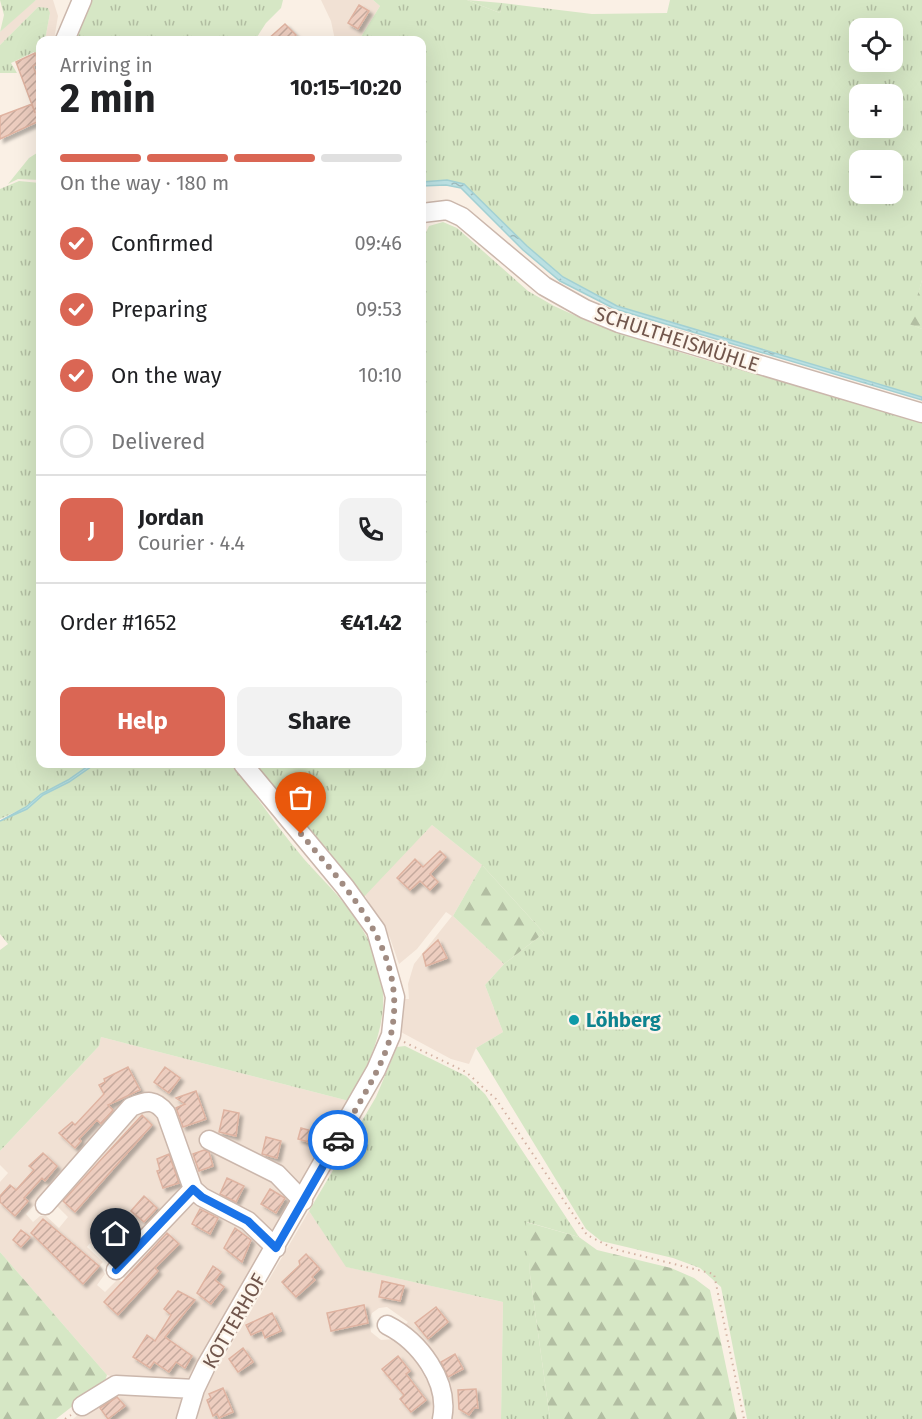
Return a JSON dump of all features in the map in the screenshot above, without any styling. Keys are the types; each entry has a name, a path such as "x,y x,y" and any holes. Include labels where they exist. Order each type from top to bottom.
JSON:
{"street":[{"path":"67,36 82,0"},
{"name":"SCHULTHEISMÜHLE","path":"426,213 447,210 462,217 544,286 585,309 619,323 922,413"},
{"name":"KOTTERHOF","path":"186,1419 195,1389 355,1109 391,1035 395,997 390,972 376,930 345,887 246,768"},
{"path":"45,1204 131,1107 146,1101 158,1103 166,1113 193,1189 202,1197 248,1221 276,1248"},
{"path":"209,1140 277,1174 303,1201"},
{"path":"116,1270 193,1189"},
{"path":"387,1325 404,1333 433,1370 443,1400 442,1419"},
{"path":"82,1406 116,1384 195,1389"}],"path":[{"path":"391,1035 466,1072 496,1099 586,1235 614,1249 714,1274 744,1419"}],"shaded area":[{"path":"36,0 53,0 58,16 55,36 46,36 50,13 38,7 0,45 0,32"},
{"path":"321,0 373,0 380,6 361,36 334,36 331,21"},
{"path":"432,825 482,865 453,916 504,964 485,985 503,1032 476,1048 469,1064 451,1059 399,1031 401,999 409,999 408,984 414,964 452,916 446,912 417,949 399,964 390,938 364,894"},
{"path":"101,1037 349,1101 298,1192 279,1172 244,1155 243,1161 275,1178 292,1196 293,1203 279,1226 272,1230 264,1229 248,1214 203,1190 196,1179 170,1108 160,1099 147,1096 128,1103 26,1214 33,1222 40,1216 46,1216 59,1228 68,1217 54,1203 54,1200 137,1111 148,1107 160,1112 184,1186 119,1259 110,1254 106,1257 90,1243 87,1247 103,1262 100,1265 105,1274 97,1285 105,1292 118,1279 134,1293 137,1289 121,1275 184,1205 191,1201 199,1202 234,1220 254,1236 264,1250 188,1382 124,1379 107,1375 0,1252 0,1182 8,1173 0,1165 0,1151 99,1046"},
{"path":"309,1211 347,1267 503,1302 501,1419 449,1419 405,1325 408,1322 387,1307 379,1308 372,1313 369,1321 371,1332 381,1340 395,1339 413,1356 433,1392 434,1419 194,1419 208,1384"},
{"path":"119,1390 183,1394 176,1419 73,1419 103,1395"}],"green space":[{"path":"0,0 36,0 0,32 4,15"},
{"path":"92,0 283,0 281,8 266,23 258,36 77,36"},
{"path":"373,0 467,0 500,13 502,3 592,14 667,13 670,0 922,0 922,280 910,324 922,329 922,397 617,306 563,277 527,246 464,184 447,180 426,182 426,36 361,36 380,6"},
{"path":"467,0 502,3 500,13"},
{"path":"38,7 48,8 50,13 46,36 36,36 36,56 34,52 11,63 17,73 0,73 0,45"},
{"path":"36,154 36,180 18,179 8,184 29,158"},
{"path":"19,181 36,183 36,768 85,768 41,794 26,807 0,819 0,189"},
{"path":"443,222 457,228 528,291 596,325 695,357 922,420 922,1419 747,1419 721,1287 700,1268 673,1258 601,1241 586,1229 476,1048 503,1032 485,985 504,964 544,933 482,865 432,825 360,901 250,768 426,768 426,232 429,226"},
{"path":"922,280 922,329 909,324"},
{"path":"89,768 235,768 294,848 347,907 364,932 376,957 382,980 383,1003 380,1026 363,1075 349,1101 101,1037 99,1046 0,1151 0,950 8,944 0,934 0,821 27,809 43,795 69,782"},
{"path":"482,865 544,933 504,964 453,916"},
{"path":"405,1046 466,1076 485,1094 579,1237 527,1222 530,1275 550,1419 501,1419 503,1302 346,1267 309,1211 376,1097 397,1047"},
{"path":"526,1222 579,1237 597,1250 671,1268 694,1278 710,1290 737,1419 550,1419 530,1275"},
{"path":"0,1252 107,1375 105,1381 56,1419 0,1419"}],"water":[{"path":"447,180 464,184 527,246 563,277 617,306 922,397 922,400 615,309 560,281 523,250 461,188 446,185 426,186 426,182"},
{"path":"85,768 89,768 69,782 43,795 27,809 0,821 26,807 41,794"}],"building":[{"path":"359,5 369,11 358,29 348,23"},
{"path":"285,24 296,35 295,36 272,36"},
{"path":"35,53 36,64 33,66 36,74 36,122 0,139 0,116 32,104 16,62"},
{"path":"440,851 446,857 430,874 438,882 430,890 420,881 410,890 397,878 415,859 423,867"},
{"path":"438,940 447,958 426,966 423,954"},
{"path":"128,1067 140,1090 108,1105 113,1110 101,1124 97,1120 79,1139 81,1141 75,1148 59,1133 72,1122 75,1125 104,1094 99,1085 105,1082 104,1079"},
{"path":"165,1067 180,1078 169,1093 154,1082"},
{"path":"196,1091 206,1119 183,1127 176,1108 185,1104 176,1098"},
{"path":"224,1110 239,1113 236,1136 219,1132"},
{"path":"142,1115 152,1125 75,1212 63,1201"},
{"path":"301,1128 319,1133 316,1144 298,1139"},
{"path":"266,1137 281,1141 277,1158 262,1154"},
{"path":"204,1150 209,1152 213,1166 199,1171 193,1154"},
{"path":"43,1153 57,1166 45,1181 42,1178 24,1198 28,1201 15,1216 0,1202 0,1196 10,1185 16,1190 34,1170 29,1166"},
{"path":"169,1154 179,1183 163,1188 157,1171 160,1170 157,1159"},
{"path":"227,1178 244,1186 236,1202 220,1194"},
{"path":"270,1189 285,1198 276,1213 261,1204"},
{"path":"144,1196 157,1208 144,1222 131,1211"},
{"path":"200,1209 218,1218 210,1234 192,1224"},
{"path":"43,1219 99,1266 83,1284 31,1233"},
{"path":"117,1225 130,1237 120,1249 106,1237"},
{"path":"235,1228 251,1240 242,1262 224,1248"},
{"path":"21,1230 30,1237 21,1247 13,1240"},
{"path":"167,1233 179,1244 155,1268 158,1271 118,1315 104,1302"},
{"path":"306,1254 320,1269 312,1277 315,1280 296,1297 282,1282 300,1265 299,1261"},
{"path":"213,1266 221,1272 215,1280 224,1287 211,1304 197,1293"},
{"path":"382,1281 404,1286 400,1301 379,1297"},
{"path":"178,1291 195,1300 165,1337 192,1356 185,1368 176,1362 169,1372 154,1362 150,1368 133,1357 147,1335 155,1341 171,1315 164,1309"},
{"path":"364,1305 368,1323 331,1331 327,1313"},
{"path":"436,1307 448,1322 428,1339 415,1323"},
{"path":"272,1313 281,1331 265,1338 262,1330 251,1335 246,1325"},
{"path":"243,1348 253,1362 238,1372 229,1359"},
{"path":"455,1354 463,1369 448,1377 441,1362"},
{"path":"398,1356 410,1371 406,1374 426,1400 411,1412 400,1399 404,1395 382,1369"},
{"path":"223,1388 233,1412 219,1418 217,1414 213,1416 207,1400 211,1398 209,1394"},
{"path":"476,1389 478,1408 474,1408 469,1415 459,1409 458,1390"},
{"path":"117,1397 125,1406 108,1419 100,1408"}],"way so far":[{"path":"301,834 358,903 376,930 390,972 395,997 391,1035 376,1070 338,1140"}],"place":[{"name":"Löhberg","path":"574,1020"}],"route":[{"path":"116,1270 193,1189 202,1197 248,1221 276,1248 338,1140"}]}
